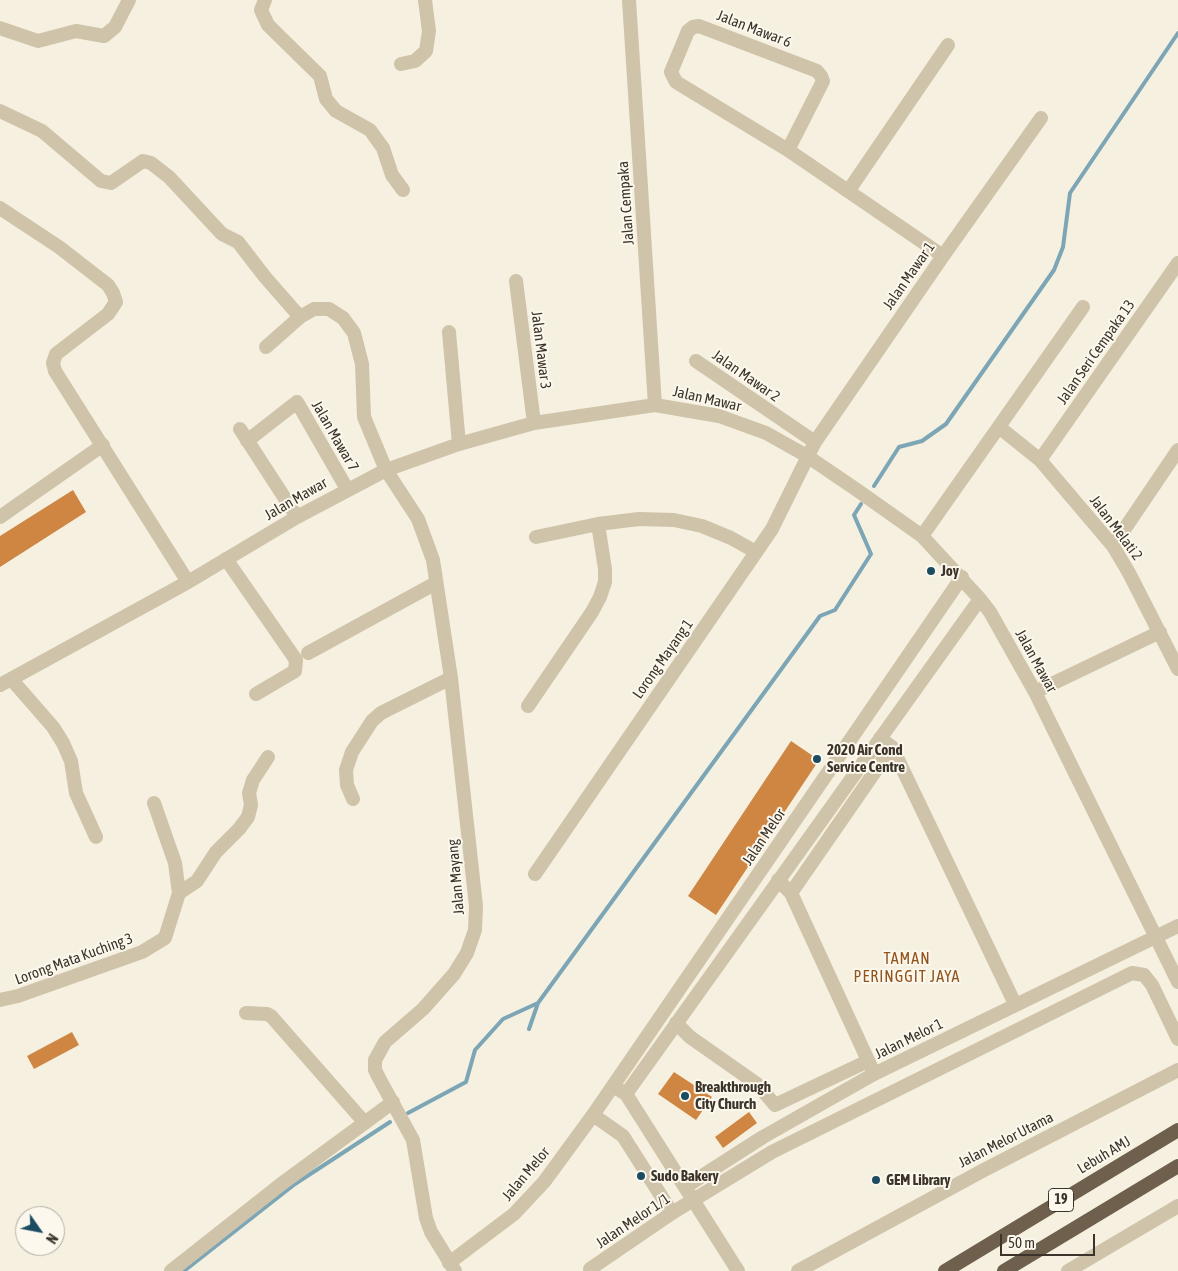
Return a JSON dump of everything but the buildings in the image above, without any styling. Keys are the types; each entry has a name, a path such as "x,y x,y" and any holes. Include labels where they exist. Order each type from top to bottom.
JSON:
{"highway":[{"name":"Lebuh AMJ","path":"945,1271 1178,1130"},
{"name":"19","path":"1004,1271 1178,1166"}],"street":[{"path":"0,28 38,41 76,31 97,37 104,36 115,27 129,0"},
{"path":"265,0 261,10 268,25 320,76 324,81 326,99 336,110 370,130 383,148 392,175 403,190"},
{"path":"401,64 414,61 426,51 429,31 425,0"},
{"name":"Jalan Cempaka","path":"629,0 655,405"},
{"name":"Jalan Mawar 6","path":"788,150 823,81 822,76 817,71 699,26 693,27 688,31 671,72 672,78 676,82 788,150 943,256"},
{"path":"849,190 948,45"},
{"path":"0,112 42,131 102,181 111,183 143,161 151,163 169,178 222,234 238,242 300,317 266,347"},
{"name":"Jalan Mawar 1","path":"807,456 943,256 1042,118"},
{"path":"0,208 66,252 108,285 113,293 116,302 108,314 56,354 53,363 55,371 188,582"},
{"name":"Jalan Seri Cempaka 13","path":"1040,460 1178,263"},
{"name":"Jalan Mawar 3","path":"516,281 534,423"},
{"path":"922,536 1083,307"},
{"name":"Jalan Mayang","path":"300,317 314,309 329,309 343,318 354,333 362,364 364,417 386,470 418,519 429,546 436,583 451,678 476,906 475,930 467,953 439,992 378,1050 375,1070 413,1140 426,1218 431,1232 452,1267"},
{"path":"449,332 459,444"},
{"name":"Jalan Mawar 2","path":"696,361 777,418 815,442"},
{"name":"Jalan Mawar 7","path":"297,517 244,435 297,402 347,489"},
{"name":"Jalan Mawar","path":"6,683 188,582 297,517 386,470 459,444 534,423 655,405 719,416 766,433 807,456 922,536 962,577 980,599 990,612 1035,692 1178,982"},
{"name":"Jalan Mawar 2","path":"766,433 777,418"},
{"name":"Jalan Melati 2","path":"999,428 1040,460 1113,546 1178,669"},
{"path":"0,516 103,445"},
{"name":"Lorong Mayang 1","path":"535,874 756,552 785,505 807,456"},
{"path":"1113,546 1177,456"},
{"path":"536,537 598,524 640,519 674,520 702,526 731,538 756,552"},
{"path":"528,706 592,612 600,597 605,569 598,524"},
{"path":"226,559 296,660 295,671 256,694"},
{"name":"Jalan Melor","path":"452,1267 531,1199 593,1115 962,577"},
{"path":"308,653 436,583"},
{"path":"626,1094 980,599"},
{"path":"1035,692 1160,632"},
{"path":"354,799 347,785 346,770 352,752 372,721 381,713 451,678"},
{"path":"6,683 53,727 63,743 71,761 76,793 96,837"},
{"path":"880,738 892,747 1015,1004"},
{"path":"791,893 892,747"},
{"path":"179,893 197,881 216,852 248,817 251,805 249,793 253,780 268,757"},
{"path":"835,762 854,774"},
{"name":"Lorong Mata Kuching 3","path":"0,1000 18,996 142,952 165,938 179,893 175,863 154,803"},
{"path":"676,1024 690,1037 757,1084 775,1105 871,1068 791,893 778,880"},
{"name":"Jalan Melor 1","path":"685,1186 871,1068 924,1051 1015,1004 1178,926"},
{"path":"719,931 734,942"},
{"name":"Jalan Melor 1/1","path":"590,1269 672,1213 772,1152 1132,973 1144,975 1174,1018"},
{"path":"1068,978 1079,999"},
{"path":"246,1013 267,1014 271,1016 365,1122"},
{"path":"1174,1018 1178,1039"},
{"path":"924,1051 934,1070"},
{"name":"Jalan Melor Utama","path":"798,1271 984,1170 1178,1070"},
{"path":"613,1086 626,1094 738,1271"},
{"path":"171,1271 280,1186 393,1102"},
{"path":"593,1115 623,1136 672,1213"},
{"path":"1068,1271 1178,1206"}],"waterway":[{"path":"874,486 899,447 922,441 946,424 1054,270 1063,247 1070,193 1178,33"},
{"path":"408,1113 466,1082 475,1050 503,1019 538,1003 820,616 835,610 871,554 854,515 861,504"},
{"path":"529,1029 538,1003"},
{"path":"184,1271 295,1184 390,1122"}],"place":[{"name":"Joy","path":"931,571"},
{"name":"2020 Air Cond Service Centre","path":"817,759"},
{"name":"Breakthrough City Church","path":"685,1096"},
{"name":"Sudo Bakery","path":"641,1176"},
{"name":"GEM Library","path":"876,1180"}],"district":[{"name":"TAMAN PERINGGIT JAYA","path":"907,968"}]}
